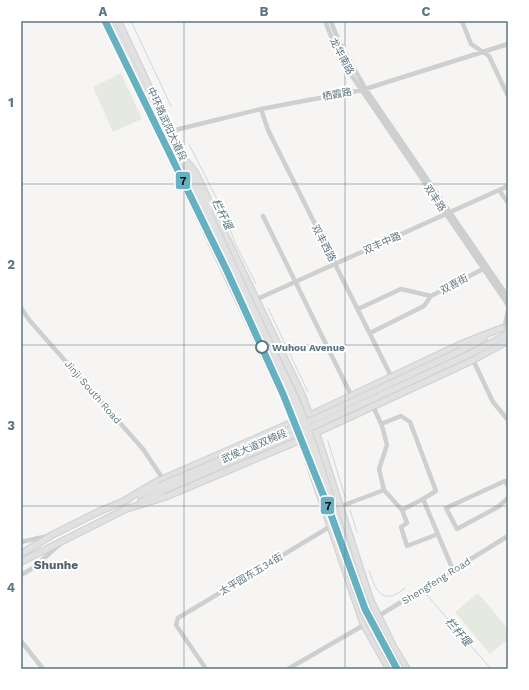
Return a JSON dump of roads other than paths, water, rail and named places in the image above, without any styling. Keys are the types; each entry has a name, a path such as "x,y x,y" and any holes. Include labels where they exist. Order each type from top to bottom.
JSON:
{"main road":[{"name":"中环路武阳大道段","path":"111,21 164,133 179,157 298,404 310,434 367,606 400,669"},
{"name":"中环路武阳大道段","path":"118,21 170,130 179,157"},
{"path":"179,157 195,172 302,395 316,433 367,592 378,617 407,669"},
{"path":"179,157 183,182 302,439 331,526 367,624 389,669"},
{"name":"中环路武阳大道段","path":"207,215 306,436 367,624 395,669"},
{"path":"124,501 163,479 295,422 391,376 505,325"},
{"name":"武侯大道双楠段","path":"21,562 161,489 462,350 505,325"},
{"name":"武侯大道双楠段","path":"21,554 52,536 124,501 161,489 321,423 472,353 508,334"},
{"path":"123,510 165,497 316,433 473,360 504,343 508,339"}],"street":[{"name":"龙华南路","path":"325,21 333,41 352,76 364,89"},
{"name":"龙华南路","path":"332,21 336,37 364,89"},
{"path":"462,21 471,44 490,56 508,96"},
{"name":"栖霞路","path":"164,133 170,130 262,109 364,89 508,44"},
{"name":"双丰路","path":"364,89 508,297"},
{"name":"双丰西路","path":"262,109 268,130 391,376"},
{"name":"双丰中路","path":"256,300 508,186"},
{"path":"499,190 508,203"},
{"name":"双丰路","path":"449,213 483,269 508,306"},
{"path":"263,216 351,395"},
{"name":"双喜街","path":"358,309 401,289 431,296 483,269"},
{"path":"370,333 424,306 431,296"},
{"name":"Jinji South Road","path":"22,310 143,449 163,479"},
{"path":"505,325 508,311"},
{"path":"473,360 493,402 508,420"},
{"path":"373,406 381,424 387,445 379,469 384,490 402,510 407,522 401,527 407,546 438,534"},
{"path":"381,424 401,416 410,422 436,491 402,510"},
{"path":"508,486 506,480 446,508 457,529 498,507 508,498"},
{"path":"339,507 384,490"},
{"path":"423,499 453,570"},
{"name":"太平园东五34街","path":"206,669 176,626 178,618 331,526"},
{"path":"21,542 52,536"},
{"name":"Shengfeng Road","path":"288,669 367,624 508,537"},
{"path":"21,575 33,568 60,543"},
{"path":"21,642 43,669"}],"waterway":[{"name":"栏杆堰","path":"131,21 171,106"},
{"name":"栏杆堰","path":"189,144 222,209 236,245 256,284"},
{"name":"栏杆堰","path":"268,308 308,392"},
{"name":"栏杆堰","path":"328,441 345,497"},
{"name":"栏杆堰","path":"350,510 357,532"},
{"name":"栏杆堰","path":"369,571 376,588 382,595 391,596 405,588"},
{"name":"栏杆堰","path":"426,594 491,669"}],"place":[{"name":"Wuhou Avenue","path":"262,347"}],"district":[{"name":"Shunhe","path":"56,565"}]}
